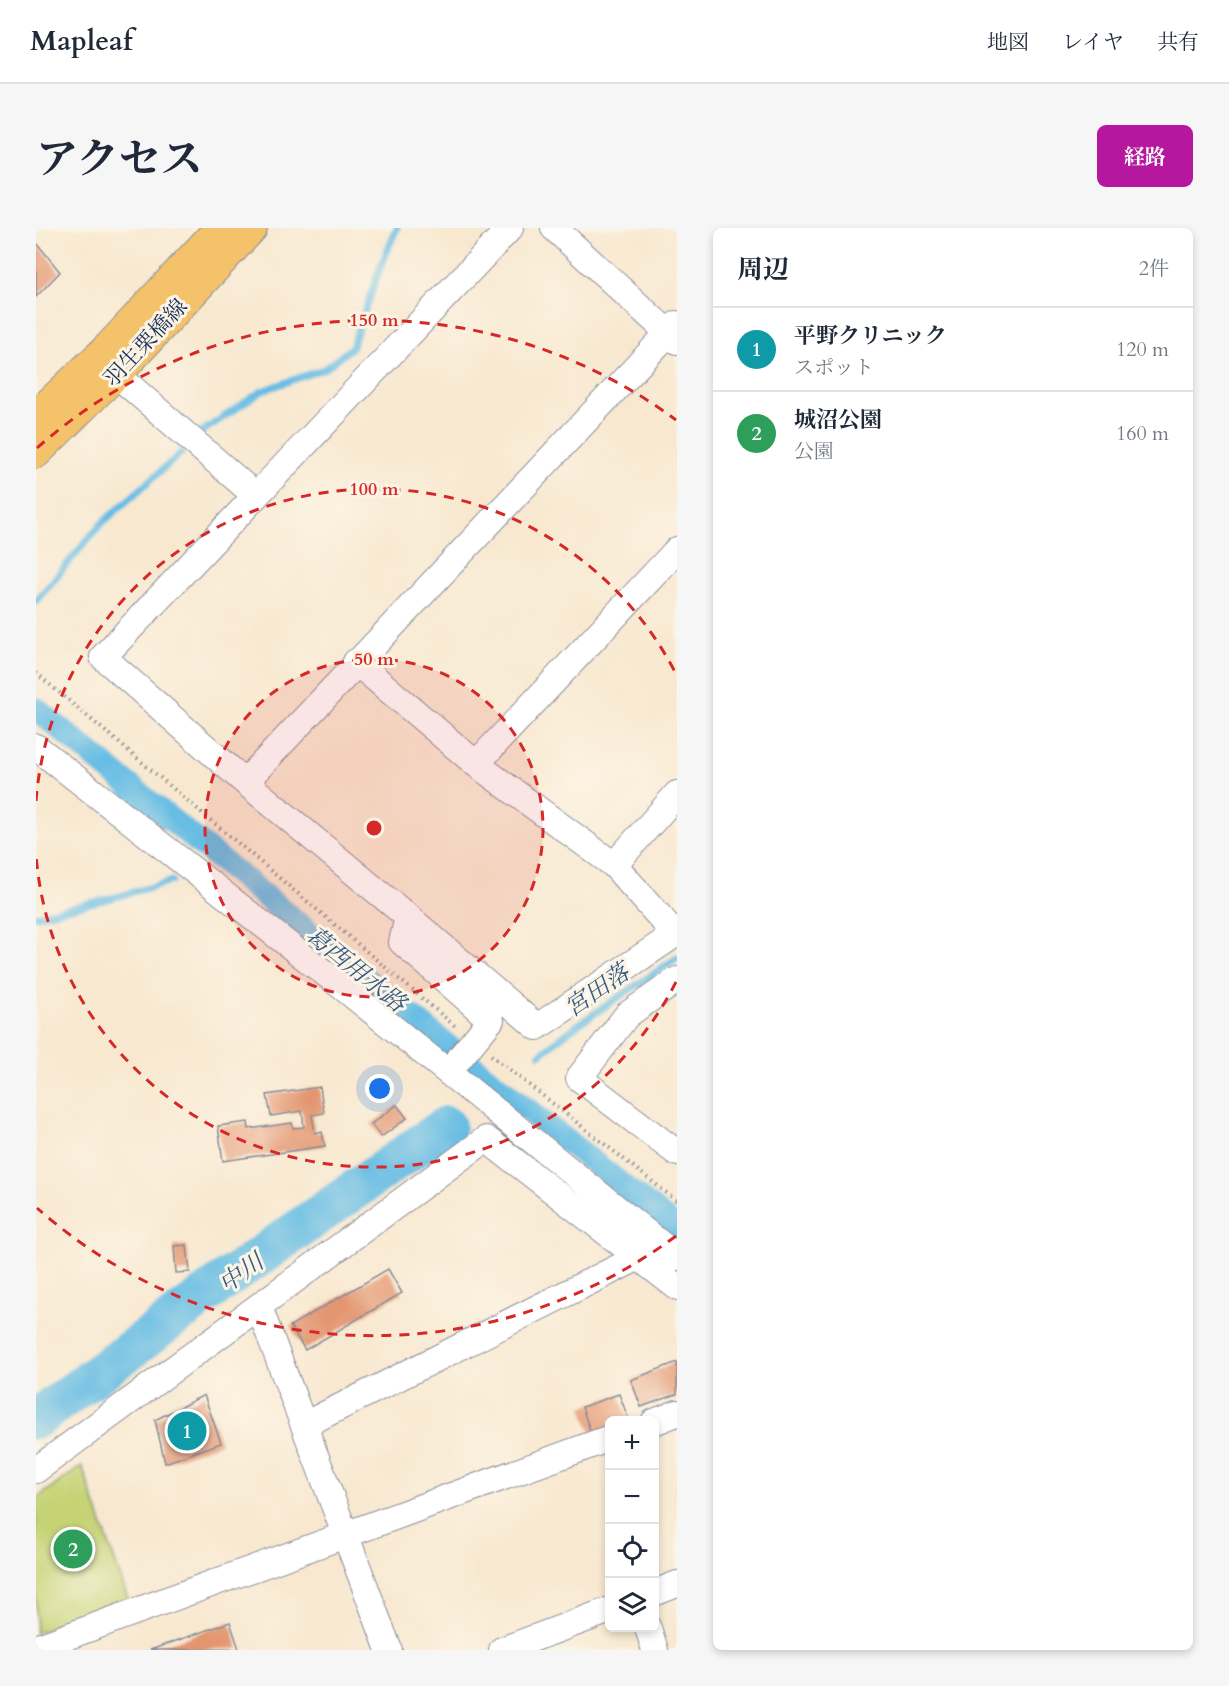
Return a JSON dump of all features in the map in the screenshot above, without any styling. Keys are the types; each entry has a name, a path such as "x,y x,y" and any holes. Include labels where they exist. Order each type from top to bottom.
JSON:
{"main road":[{"name":"羽生栗橋線","path":"36,417 110,346 221,228"},
{"name":"羽生栗橋線","path":"36,452 116,374 251,228"}],"street":[{"path":"356,662 476,764 614,865 676,933 537,1027 244,782 103,657 510,228"},
{"path":"244,782 356,662 674,333 569,232"},
{"path":"116,374 256,496"},
{"path":"476,764 677,550"},
{"path":"36,747 448,1072 677,1257"},
{"path":"614,865 677,794"},
{"path":"408,917 402,942 491,1020 448,1072"},
{"path":"677,980 627,1015 579,1078 677,1154"},
{"path":"36,1470 486,1139 677,1287"},
{"path":"304,1425 639,1257"},
{"path":"259,1307 389,1650"},
{"path":"659,1420 677,1413"},
{"path":"36,1648 605,1439"},
{"path":"659,1591 677,1584"},
{"path":"502,1650 535,1644 605,1612"},
{"path":"649,1632 654,1650"}],"path":[{"path":"36,673 473,1041 677,1202"}],"green space":[{"path":"82,1466 128,1599 36,1633 36,1499"}],"building":[{"path":"36,242 60,272 36,297"},
{"path":"320,1087 324,1113 312,1115 315,1133 322,1132 325,1146 223,1161 218,1126 248,1122 249,1129 292,1123 293,1128 304,1127 302,1111 271,1116 267,1095"},
{"path":"397,1105 407,1118 381,1137 371,1124"},
{"path":"187,1245 190,1272 176,1273 174,1246"},
{"path":"388,1269 402,1293 305,1350 290,1326"},
{"path":"677,1362 677,1394 641,1407 631,1380"},
{"path":"619,1394 627,1416 605,1416 605,1435 593,1439 582,1407"},
{"path":"204,1395 221,1443 165,1463 155,1420"},
{"path":"230,1622 239,1649 150,1650"}],"waterway":[{"path":"203,431 262,391 326,368 352,347 397,228"},
{"path":"36,601 100,525 181,453"},
{"name":"葛西用水路","path":"36,709 444,1043 677,1229"},
{"path":"36,916 172,881"},
{"name":"宮田落","path":"540,1054 576,1026 677,958"},
{"name":"中川","path":"36,1419 227,1279 446,1126"}],"place":[{"name":"平野クリニック","path":"187,1431"},
{"name":"城沼公園","path":"73,1549"}]}
